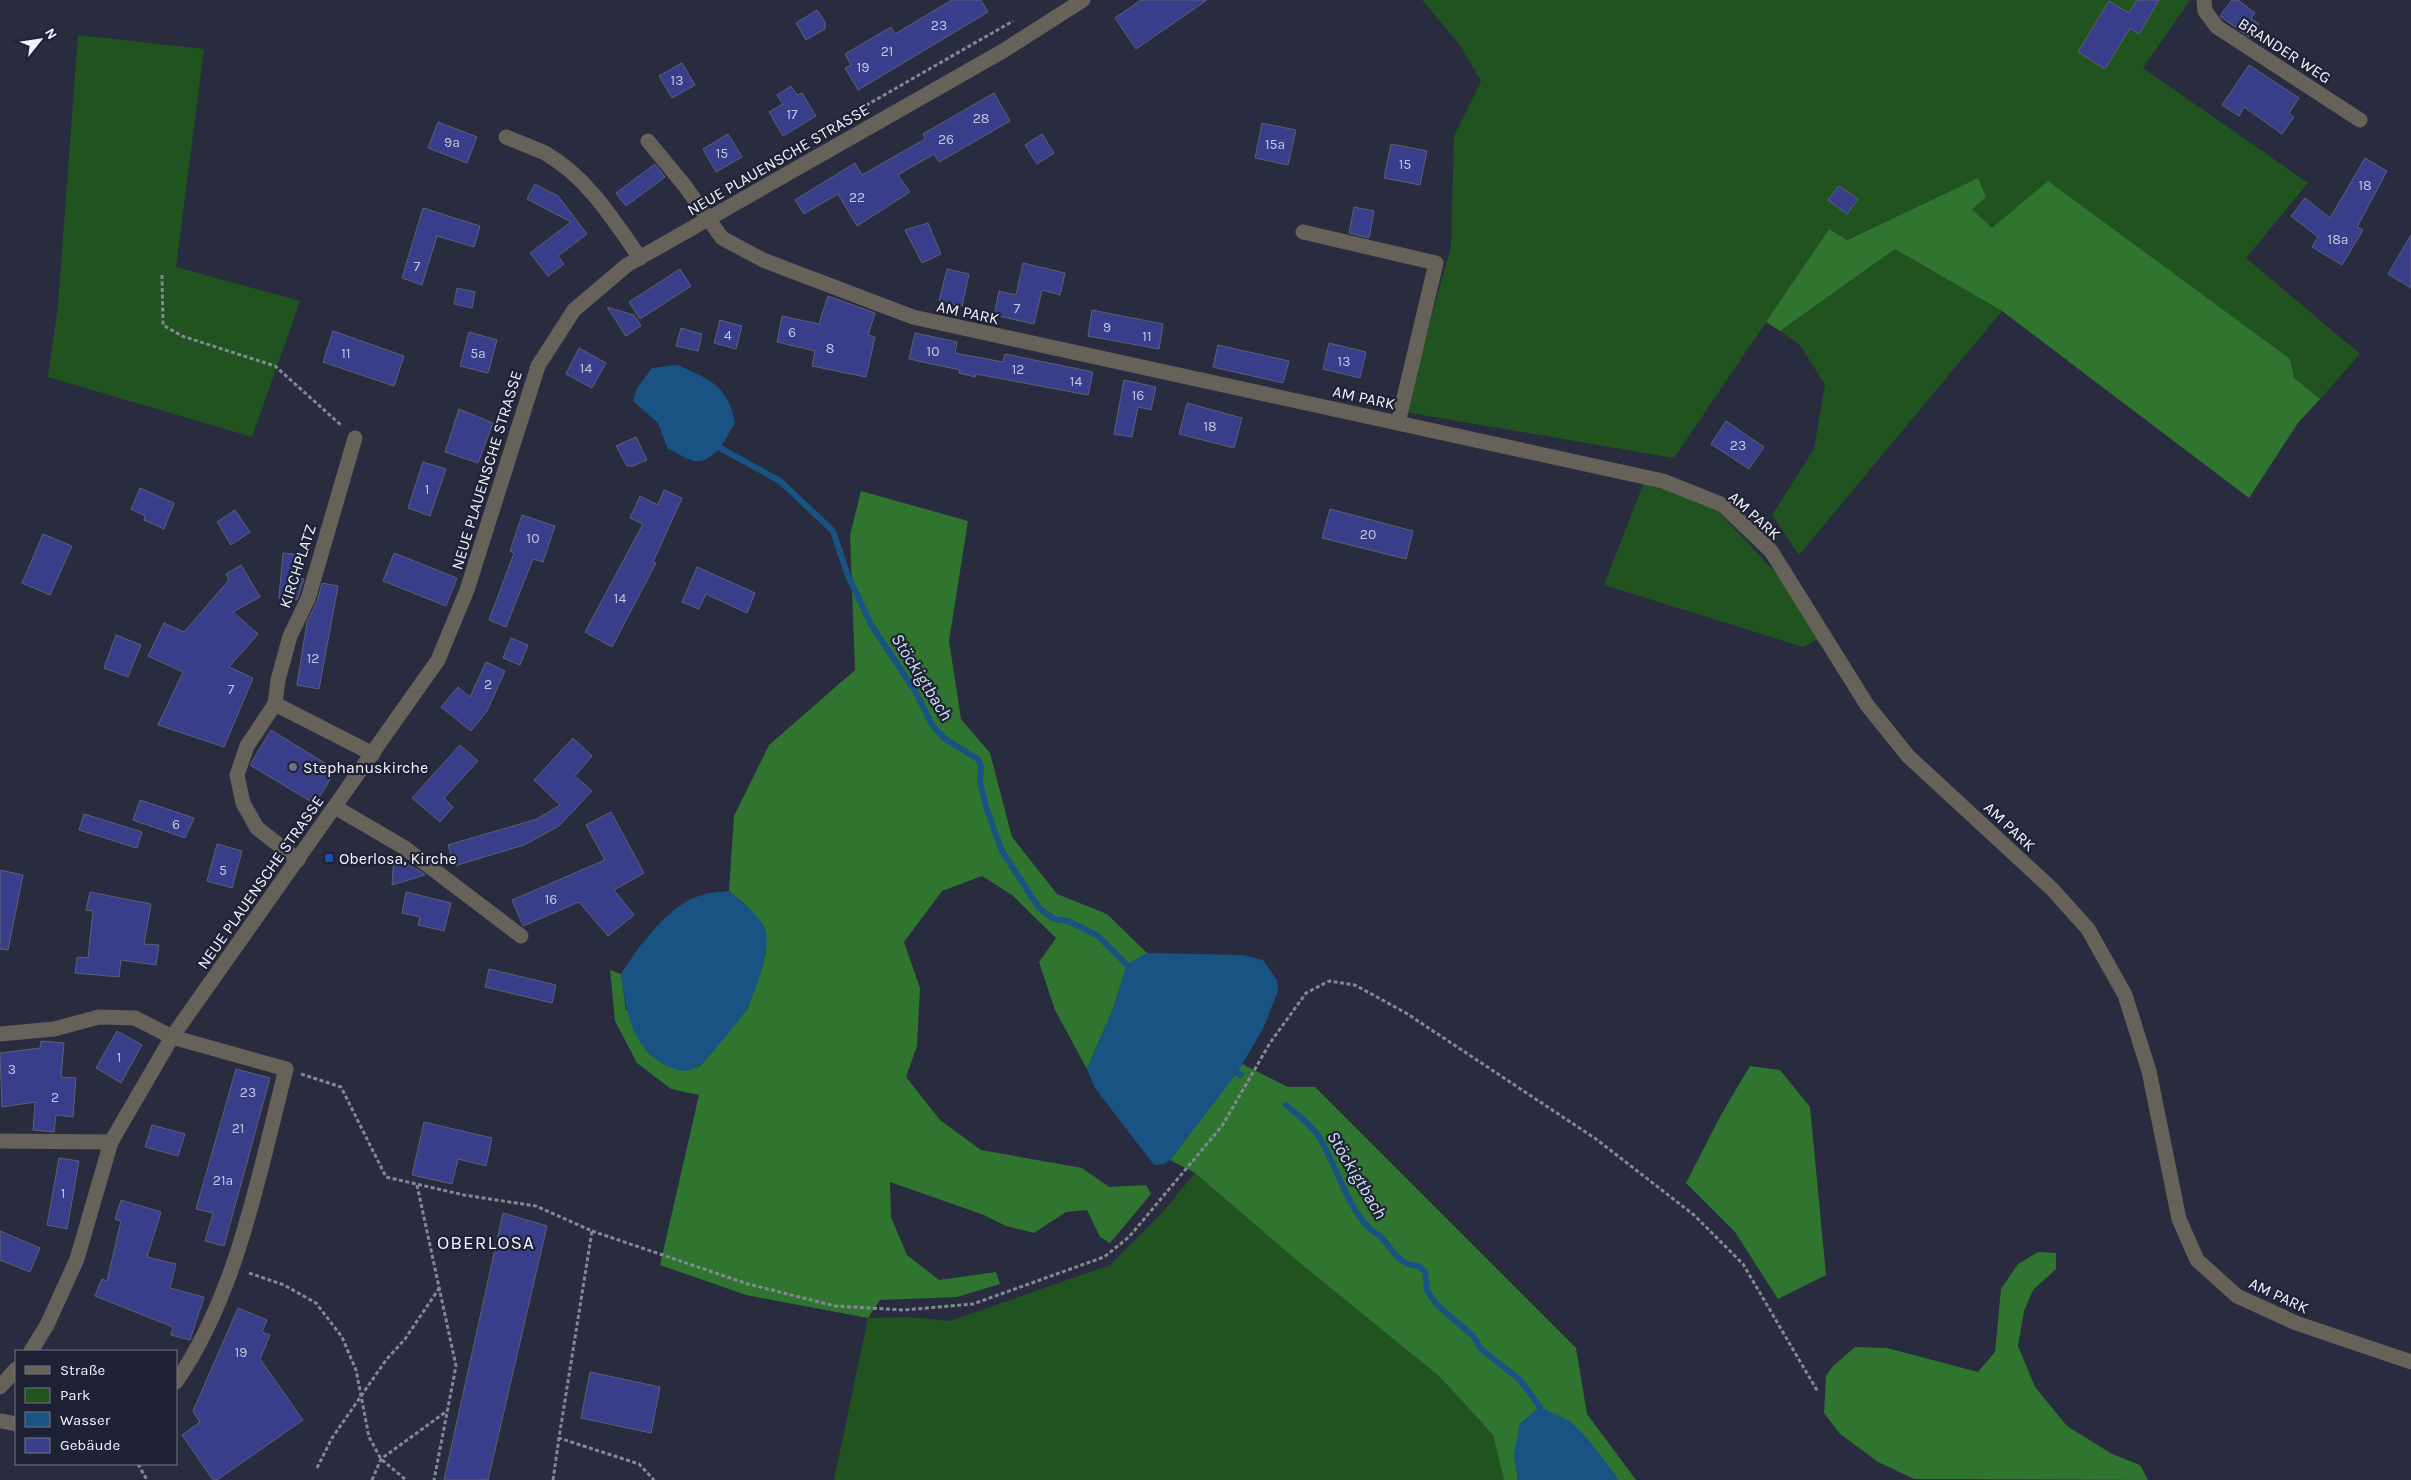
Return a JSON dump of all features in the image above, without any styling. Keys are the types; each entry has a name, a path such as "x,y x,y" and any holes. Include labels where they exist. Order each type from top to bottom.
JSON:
{"street":[{"name":"NEUE PLAUENSCHE STRASSE","path":"31,1350 47,1325 77,1258 111,1142 172,1037 438,660 467,590 538,366 574,310 627,265 995,55 1083,0"},
{"name":"BRANDER WEG","path":"2204,0 2205,11 2217,28 2360,120"},
{"path":"506,137 545,154 578,178 608,212 640,258"},
{"name":"AM PARK","path":"648,141 685,186 722,238 763,260 913,318 1663,481 1723,505 1771,551 1867,706 1908,756 2052,889 2088,929 2128,1004 2149,1070 2179,1219 2197,1260 2237,1296 2296,1323 2411,1362"},
{"path":"1303,232 1436,264 1398,422"},
{"name":"KIRCHPLATZ","path":"298,860 257,828 243,803 237,774 247,746 275,704 278,680 290,636 308,600 355,438"},
{"path":"275,704 373,754"},
{"path":"335,807 405,848 521,936"},
{"path":"0,1034 54,1028 99,1017 135,1018 172,1037 286,1069 239,1247 208,1325 178,1378"},
{"path":"0,1141 111,1142"},
{"path":"0,1387 15,1370"}],"path":[{"path":"162,275 162,325 182,336 275,366 355,438"},
{"path":"286,1069 341,1087 386,1177 464,1195 536,1206 592,1231 748,1284 835,1306 904,1310 973,1304 1104,1257 1129,1237 1222,1126 1270,1043 1306,993 1329,981 1356,984 1406,1013 1596,1139 1694,1215 1743,1264 1818,1392"},
{"path":"418,1184 456,1366 434,1480"},
{"path":"553,1480 592,1231"},
{"path":"231,1267 284,1285 316,1303 342,1337 356,1370 369,1438 381,1459 406,1480"},
{"path":"317,1468 332,1438 440,1286"},
{"path":"372,1480 381,1459 448,1411"},
{"path":"559,1438 639,1464 654,1480"},
{"path":"139,1465 148,1478 147,1480"}],"green space":[{"path":"1422,0 2190,0 2143,68 2308,183 2246,258 2360,354 2320,399 2048,181 1993,229 1972,209 1978,178 1846,240 1829,229 1674,458 1405,412 1451,246 1454,136 1481,81 1459,44"},
{"path":"78,35 204,49 176,267 300,301 252,437 48,377 58,305"},
{"path":"1978,178 1986,197 1972,209 1992,228 2048,181 2290,359 2294,378 2320,399 2298,423 2249,498 2002,311 1895,249 1780,331 1766,322 1829,229 1847,240"},
{"path":"1895,249 2002,311 1799,555 1772,515 1814,449 1825,385 1800,345 1780,331"},
{"path":"1644,482 1665,487 1716,509 1775,572 1818,639 1803,647 1604,585"},
{"path":"861,491 968,521 949,641 961,719 990,753 1012,837 1057,894 1107,914 1147,953 1127,965 1113,1009 1087,1069 1055,1010 1039,962 1056,938 1012,895 982,876 942,891 904,942 920,988 917,1046 906,1077 940,1120 981,1150 1082,1168 1109,1187 1146,1185 1151,1194 1110,1243 1100,1237 1087,1210 1066,1212 1034,1233 1006,1226 984,1215 890,1182 891,1217 907,1255 939,1280 996,1272 1000,1284 957,1297 880,1300 868,1318 746,1295 660,1265 699,1095 671,1089 637,1063 615,1021 610,970 621,974 626,1010 700,1066 748,1008 766,953 765,929 745,904 729,891 734,816 769,745 855,670 850,535"},
{"path":"1242,1064 1288,1087 1315,1087 1576,1348 1587,1414 1636,1480 1619,1480 1514,1454 1518,1480 1504,1480 1493,1435 1440,1377 1295,1259 1195,1173 1170,1160"},
{"path":"1750,1066 1780,1070 1810,1107 1826,1275 1778,1299 1735,1232 1686,1183 1722,1113"},
{"path":"1195,1173 1295,1259 1440,1377 1493,1435 1504,1480 834,1480 868,1318 909,1317 950,1321 1110,1265 1161,1214"},
{"path":"2038,1252 2056,1253 2056,1269 2033,1290 2024,1311 2018,1346 2035,1387 2067,1426 2112,1454 2140,1465 2148,1480 1914,1479 1878,1462 1840,1434 1824,1413 1826,1376 1833,1366 1855,1347 1887,1348 1978,1372 1995,1352 2001,1289 2018,1264"}],"water":[{"path":"678,365 716,385 728,400 732,410 735,423 728,435 714,454 701,461 691,460 668,449 658,423 633,401 637,388 652,368"},
{"path":"729,891 744,903 763,924 767,937 762,968 748,1007 718,1046 694,1069 683,1071 675,1069 659,1061 648,1052 633,1029 625,1002 621,974 656,927 678,907 702,895"},
{"path":"1147,953 1243,955 1263,960 1277,980 1278,991 1263,1029 1237,1073 1170,1160 1164,1164 1154,1165 1095,1088 1087,1069 1113,1009 1127,965"},
{"path":"1540,1407 1570,1421 1592,1444 1619,1480 1518,1480 1514,1454 1520,1423"}],"building":[{"path":"952,0 981,0 988,12 858,90 845,68 851,65 845,54 891,27 895,34"},
{"path":"1141,0 1207,0 1136,49 1115,18"},
{"path":"2137,0 2159,0 2139,34 2130,28 2105,69 2078,52 2109,1 2129,13"},
{"path":"2232,0 2238,0 2255,13 2251,18 2259,24 2249,37 2220,16"},
{"path":"817,10 825,22 825,29 806,40 796,23"},
{"path":"682,63 695,85 672,98 659,76"},
{"path":"2249,65 2299,98 2289,113 2294,117 2282,134 2244,107 2239,116 2222,105"},
{"path":"791,86 797,95 802,93 816,116 783,136 769,112 783,104 777,95"},
{"path":"994,93 1010,121 939,162 934,154 898,175 910,192 857,226 838,194 804,214 795,200 855,163 862,175 925,139 923,134"},
{"path":"438,122 477,137 467,163 428,148"},
{"path":"1262,123 1296,130 1288,165 1255,158"},
{"path":"728,134 742,157 716,172 703,149"},
{"path":"1042,134 1054,153 1037,164 1025,145"},
{"path":"1391,144 1427,151 1420,185 1384,178"},
{"path":"2365,158 2387,171 2357,227 2363,230 2342,265 2312,247 2318,237 2291,216 2305,198 2330,218"},
{"path":"655,164 665,177 626,206 616,193"},
{"path":"535,184 558,196 587,234 558,256 564,264 548,276 530,253 571,222 527,199"},
{"path":"1839,186 1858,199 1847,214 1828,200"},
{"path":"1354,207 1374,211 1369,238 1349,233"},
{"path":"423,208 480,226 474,247 437,236 422,285 402,278"},
{"path":"928,223 941,254 922,263 905,230"},
{"path":"2411,235 2411,288 2388,274"},
{"path":"1023,263 1065,273 1060,295 1042,290 1034,324 994,315 999,291 1016,295"},
{"path":"680,269 691,286 640,319 629,302"},
{"path":"947,269 969,274 962,306 939,301"},
{"path":"457,288 475,292 472,308 454,304"},
{"path":"828,296 875,313 868,335 875,337 866,377 812,366 815,351 777,342 782,316 819,324"},
{"path":"607,307 634,315 641,326 626,336"},
{"path":"1092,310 1163,324 1159,349 1088,336"},
{"path":"720,320 742,326 736,349 714,343"},
{"path":"681,328 702,334 698,351 676,346"},
{"path":"333,331 404,356 394,386 323,362"},
{"path":"469,332 497,340 488,373 460,366"},
{"path":"915,333 957,342 955,353 1003,362 1005,354 1093,372 1088,395 976,374 975,377 959,373 960,370 909,359"},
{"path":"1329,343 1366,352 1360,378 1323,369"},
{"path":"1218,345 1289,361 1283,383 1213,367"},
{"path":"579,348 606,363 592,388 566,374"},
{"path":"1124,380 1156,387 1151,410 1138,407 1132,437 1114,434"},
{"path":"1187,403 1242,418 1234,448 1179,434"},
{"path":"459,409 493,423 478,463 445,452"},
{"path":"1726,421 1764,447 1749,469 1711,444"},
{"path":"636,437 647,460 633,466 627,466 616,446"},
{"path":"423,462 446,469 430,516 408,508"},
{"path":"140,488 174,503 164,529 144,520 145,516 131,509"},
{"path":"664,490 682,498 653,562 656,563 612,647 585,632 643,524 630,518 640,496 658,505"},
{"path":"1330,509 1413,531 1406,559 1322,538"},
{"path":"235,510 250,532 231,545 217,522"},
{"path":"522,515 555,526 543,562 533,559 506,627 489,620 514,553 510,551"},
{"path":"43,534 72,546 50,595 22,583"},
{"path":"283,553 302,555 300,578 304,579 297,600 279,598"},
{"path":"394,553 457,578 446,606 383,581"},
{"path":"241,565 260,597 233,612 258,634 229,667 253,678 224,747 158,725 183,672 148,656 164,623 184,632 229,580 226,574"},
{"path":"697,567 755,593 747,613 706,594 699,609 682,602"},
{"path":"322,583 338,586 319,689 297,685 307,622 317,602"},
{"path":"116,635 141,645 128,677 104,668"},
{"path":"511,638 528,645 520,665 503,658"},
{"path":"486,662 505,671 487,711 471,731 441,707 458,687 470,697"},
{"name":"Stephanuskirche","path":"271,730 336,770 315,804 250,765"},
{"path":"573,738 592,756 575,776 592,791 559,826 524,845 454,866 448,845 537,819 560,805 534,780"},
{"path":"460,745 478,761 444,798 453,807 440,822 412,798"},
{"path":"140,800 194,818 185,838 133,820"},
{"path":"611,812 644,873 614,890 634,915 608,936 579,902 523,926 512,900 605,860 586,825"},
{"path":"84,814 142,832 137,848 79,830"},
{"path":"217,844 242,851 232,888 207,881"},
{"path":"394,857 420,871 425,875 392,885"},
{"path":"0,870 23,875 8,950 0,949"},
{"path":"90,892 151,904 144,944 159,945 156,965 121,960 119,977 75,973 77,957 88,958 93,911 86,910"},
{"path":"406,892 451,903 444,931 418,925 420,917 402,913"},
{"path":"489,969 556,985 552,1003 485,987"},
{"path":"117,1031 142,1045 121,1083 96,1068"},
{"path":"41,1041 64,1043 61,1077 76,1078 73,1117 56,1115 54,1132 33,1130 35,1102 2,1107 0,1053 40,1048"},
{"path":"236,1069 270,1078 224,1246 205,1241 213,1213 196,1209"},
{"path":"424,1122 492,1138 486,1166 458,1159 452,1184 412,1175"},
{"path":"152,1125 185,1134 178,1156 145,1147"},
{"path":"59,1158 79,1161 67,1229 47,1225"},
{"path":"121,1200 161,1212 147,1257 176,1264 170,1288 204,1297 190,1340 171,1335 173,1327 95,1296 102,1279 107,1281 121,1221 115,1219"},
{"path":"503,1213 547,1226 488,1480 444,1480"},
{"path":"0,1231 40,1248 30,1272 0,1260"},
{"path":"238,1308 267,1320 262,1332 270,1335 260,1359 303,1420 217,1480 213,1480 182,1435 200,1422 193,1411"},
{"path":"590,1372 660,1387 651,1433 581,1418"}],"waterway":[{"name":"Stöckigtbach","path":"720,448 780,481 833,531 848,576 872,626 915,691 932,725 945,739 978,759 981,767 980,782 987,810 1002,851 1039,908 1054,919 1068,921 1098,936 1127,965"},
{"name":"Stöckigtbach","path":"1237,1073 1241,1075"},
{"name":"Stöckigtbach","path":"1286,1105 1316,1132 1347,1196 1369,1228 1381,1237 1401,1260 1419,1266 1425,1272 1427,1290 1436,1304 1473,1336 1481,1349 1520,1380 1540,1407"}],"place":[{"name":"Stephanuskirche","path":"293,767"},
{"name":"Oberlosa, Kirche","path":"329,858"}],"district":[{"name":"OBERLOSA","path":"486,1242"}]}
